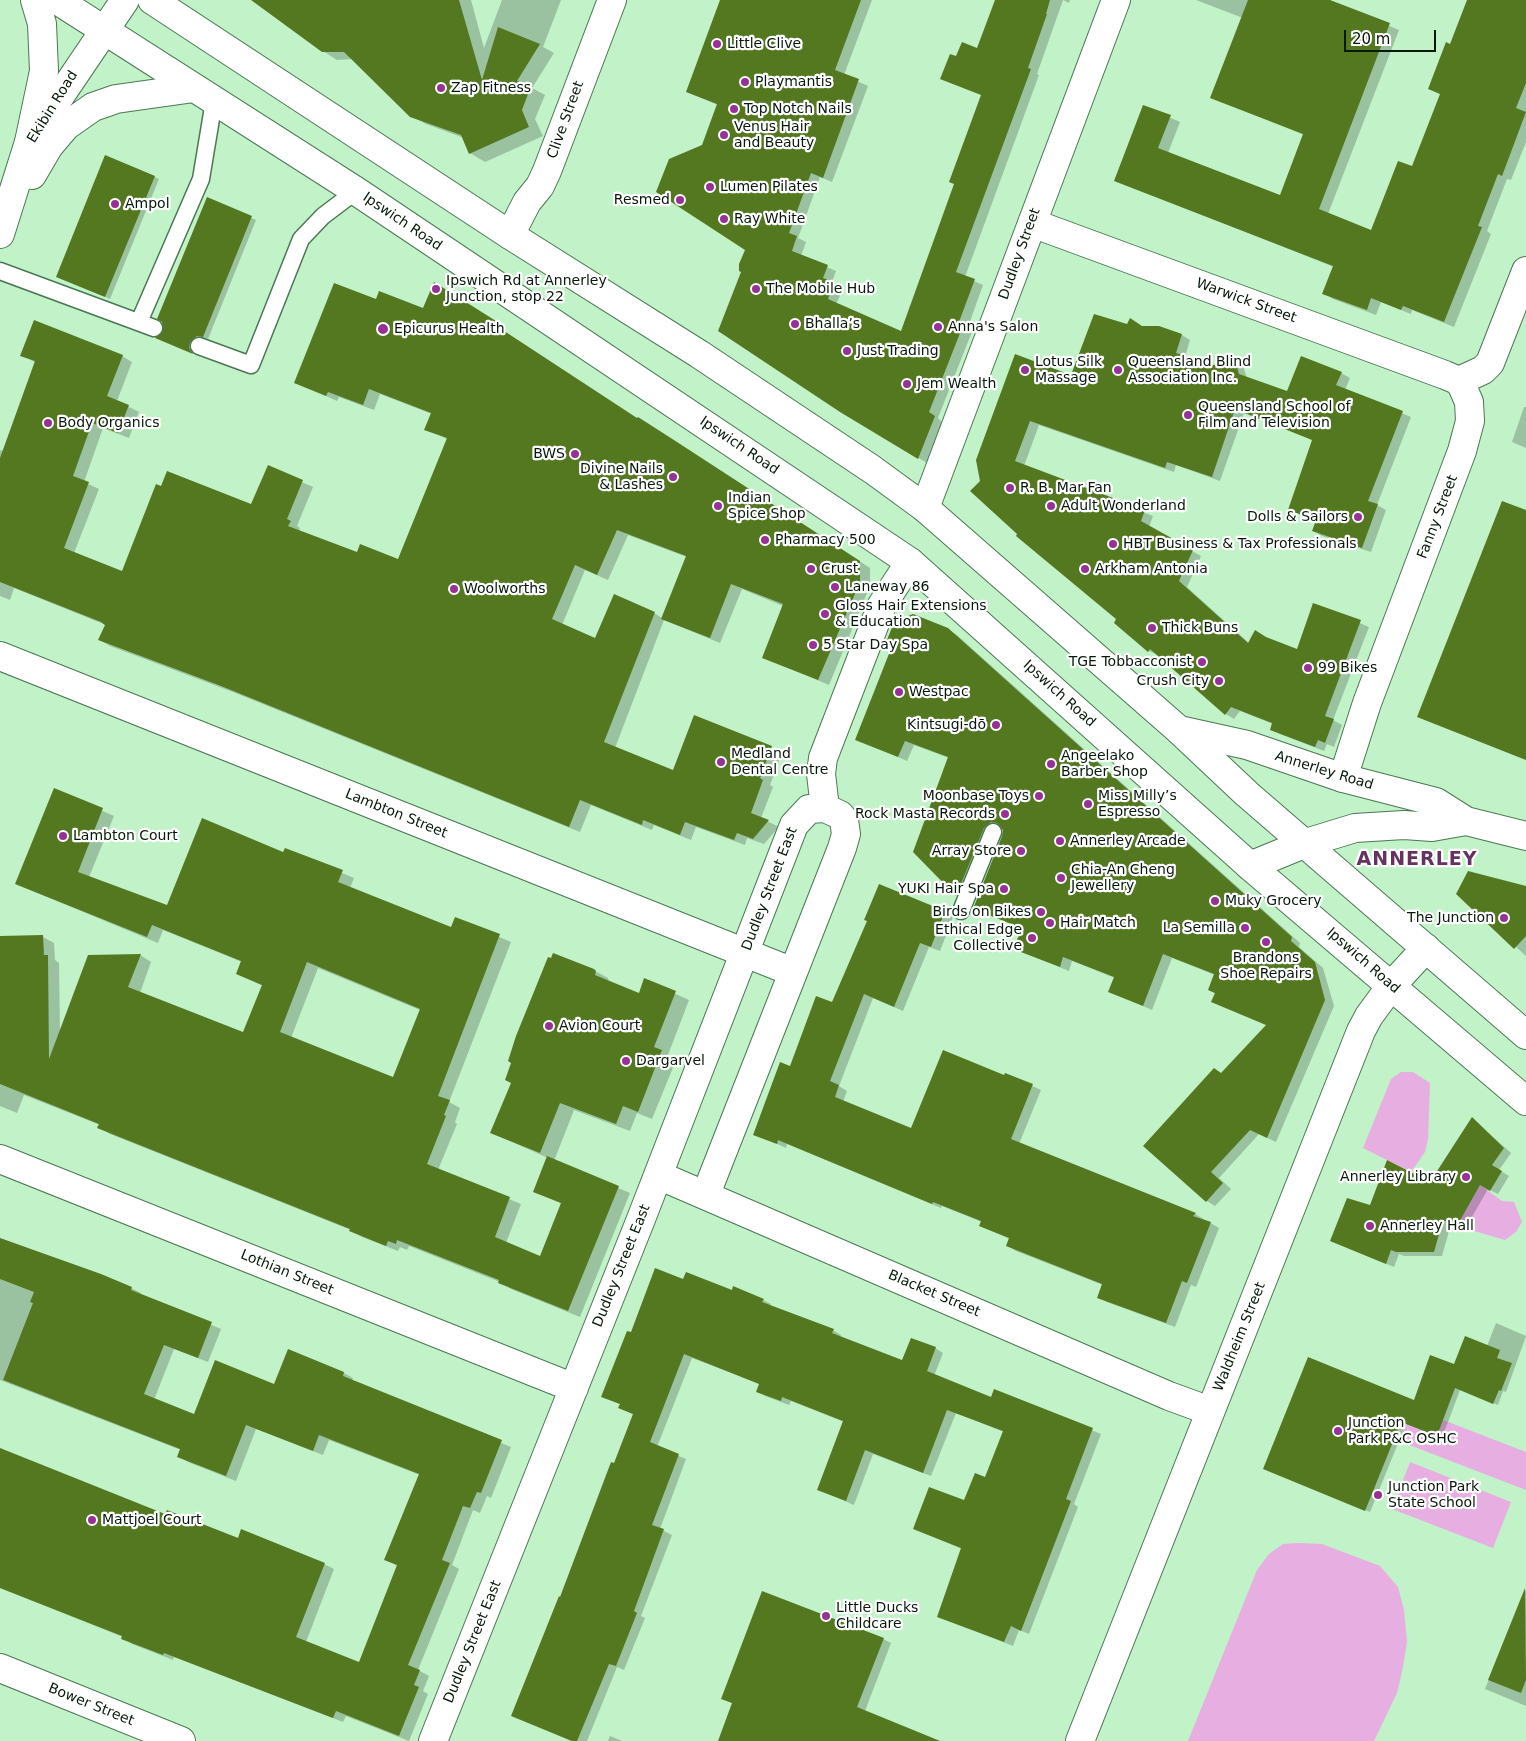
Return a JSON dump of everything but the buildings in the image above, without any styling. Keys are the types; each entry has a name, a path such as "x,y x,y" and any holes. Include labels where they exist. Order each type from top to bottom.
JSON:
{"main road":[{"path":"29,142 44,71 42,24 35,0"},
{"name":"Ipswich Road","path":"57,0 105,29 356,192 910,562 1250,866 1526,1101"},
{"name":"Ekibin Road","path":"2,230 29,142 125,0"},
{"path":"152,0 510,235 716,365 873,470 925,508 1179,730 1247,794 1526,1035"},
{"name":"Clive Street","path":"510,235 527,202 540,186 548,171 612,0"},
{"name":"Dudley Street","path":"925,508 1116,0"},
{"name":"Ekibin Road","path":"2,230 49,146 66,126 79,115 116,99 204,95"},
{"name":"Warwick Street","path":"1032,222 1459,382"},
{"path":"1459,382 1483,370 1490,363 1526,271"},
{"name":"Fanny Street","path":"1343,778 1367,703 1462,451 1470,421 1469,402 1459,382"},
{"path":"706,1194 846,834 844,820 840,815 825,808 821,774 823,758 882,605 910,562"},
{"name":"Lambton Street","path":"0,656 793,972"},
{"name":"Annerley Road","path":"1179,730 1247,744 1343,778 1436,802 1466,821 1526,836"},
{"name":"Dudley Street East","path":"434,1741 794,825 808,809 825,808"},
{"name":"Annerley Road","path":"1250,866 1306,843 1355,828 1377,826 1432,827 1466,821"},
{"name":"Waldheim Street","path":"1080,1741 1361,1031 1369,1016 1391,986 1426,948"},
{"name":"Lothian Street","path":"0,1159 574,1388"},
{"name":"Blacket Street","path":"658,1175 706,1194 1161,1392 1210,1411"},
{"name":"Bower Street","path":"0,1668 182,1741"}],"lane":[{"path":"0,271 146,325 201,179 204,95"},
{"path":"199,346 251,365 301,240 323,216 356,192"},
{"path":"962,911 993,832"}],"shaded area":[{"path":"1401,1072 1413,1072 1430,1083 1428,1139 1425,1152 1411,1172 1363,1148 1391,1079"},
{"path":"1480,1185 1502,1201 1514,1202 1522,1222 1516,1232 1505,1240 1457,1226"},
{"path":"1443,1420 1526,1452 1526,1490 1399,1441 1406,1424 1437,1436"},
{"path":"1410,1462 1511,1502 1493,1548 1392,1509"},
{"path":"1283,1544 1322,1544 1380,1566 1398,1587 1404,1610 1407,1642 1397,1693 1374,1741 1188,1741 1257,1570 1269,1554"}],"place":[{"name":"Little Clive","path":"717,44"},
{"name":"Playmantis","path":"745,82"},
{"name":"Zap Fitness","path":"441,88"},
{"name":"Top Notch Nails","path":"734,109"},
{"name":"Venus Hair and Beauty","path":"724,135"},
{"name":"Lumen Pilates","path":"710,187"},
{"name":"Resmed","path":"680,200"},
{"name":"Ampol","path":"115,204"},
{"name":"Ray White","path":"724,219"},
{"name":"Ipswich Rd at Annerley Junction, stop 22","path":"436,289"},
{"name":"The Mobile Hub","path":"756,289"},
{"name":"Bhalla’s","path":"795,324"},
{"name":"Anna's Salon","path":"938,327"},
{"name":"Epicurus Health","path":"383,329"},
{"name":"Just Trading","path":"847,351"},
{"name":"Lotus Silk Massage","path":"1025,370"},
{"name":"Queensland Blind Association Inc.","path":"1118,370"},
{"name":"Jem Wealth","path":"907,384"},
{"name":"Queensland School of Film and Television","path":"1188,415"},
{"name":"Body Organics","path":"48,423"},
{"name":"BWS","path":"575,454"},
{"name":"Divine Nails & Lashes","path":"673,477"},
{"name":"R. B. Mar Fan","path":"1010,488"},
{"name":"Indian Spice Shop","path":"718,506"},
{"name":"Adult Wonderland","path":"1051,506"},
{"name":"Dolls & Sailors","path":"1358,517"},
{"name":"Pharmacy 500","path":"765,540"},
{"name":"HBT Business & Tax Professionals","path":"1113,544"},
{"name":"Crust","path":"811,569"},
{"name":"Arkham Antonia","path":"1085,569"},
{"name":"Laneway 86","path":"835,587"},
{"name":"Woolworths","path":"454,589"},
{"name":"Gloss Hair Extensions & Education","path":"825,614"},
{"name":"Thick Buns","path":"1152,628"},
{"name":"5 Star Day Spa","path":"813,645"},
{"name":"TGE Tobbacconist","path":"1202,662"},
{"name":"99 Bikes","path":"1308,668"},
{"name":"Crush City","path":"1219,681"},
{"name":"Westpac","path":"899,692"},
{"name":"Kintsugi-dō","path":"996,725"},
{"name":"Medland Dental Centre","path":"721,762"},
{"name":"Angeelako Barber Shop","path":"1051,764"},
{"name":"Moonbase Toys","path":"1039,796"},
{"name":"Miss Milly’s Espresso","path":"1088,804"},
{"name":"Rock Masta Records","path":"1005,814"},
{"name":"Lambton Court","path":"63,836"},
{"name":"Annerley Arcade","path":"1060,841"},
{"name":"Array Store","path":"1021,851"},
{"name":"Chia-An Cheng Jewellery","path":"1061,878"},
{"name":"YUKI Hair Spa","path":"1004,889"},
{"name":"Muky Grocery","path":"1215,901"},
{"name":"Birds on Bikes","path":"1041,912"},
{"name":"The Junction","path":"1504,918"},
{"name":"Hair Match","path":"1050,923"},
{"name":"La Semilla","path":"1245,928"},
{"name":"Ethical Edge Collective","path":"1032,938"},
{"name":"Brandons Shoe Repairs","path":"1266,942"},
{"name":"Avion Court","path":"549,1026"},
{"name":"Dargarvel","path":"626,1061"},
{"name":"Annerley Library","path":"1466,1177"},
{"name":"Annerley Hall","path":"1370,1226"},
{"name":"Junction Park P&C OSHC","path":"1338,1431"},
{"name":"Junction Park State School","path":"1378,1495"},
{"name":"Mattjoel Court","path":"92,1520"},
{"name":"Little Ducks Childcare","path":"826,1616"}],"district":[{"name":"ANNERLEY","path":"1417,860"}]}
